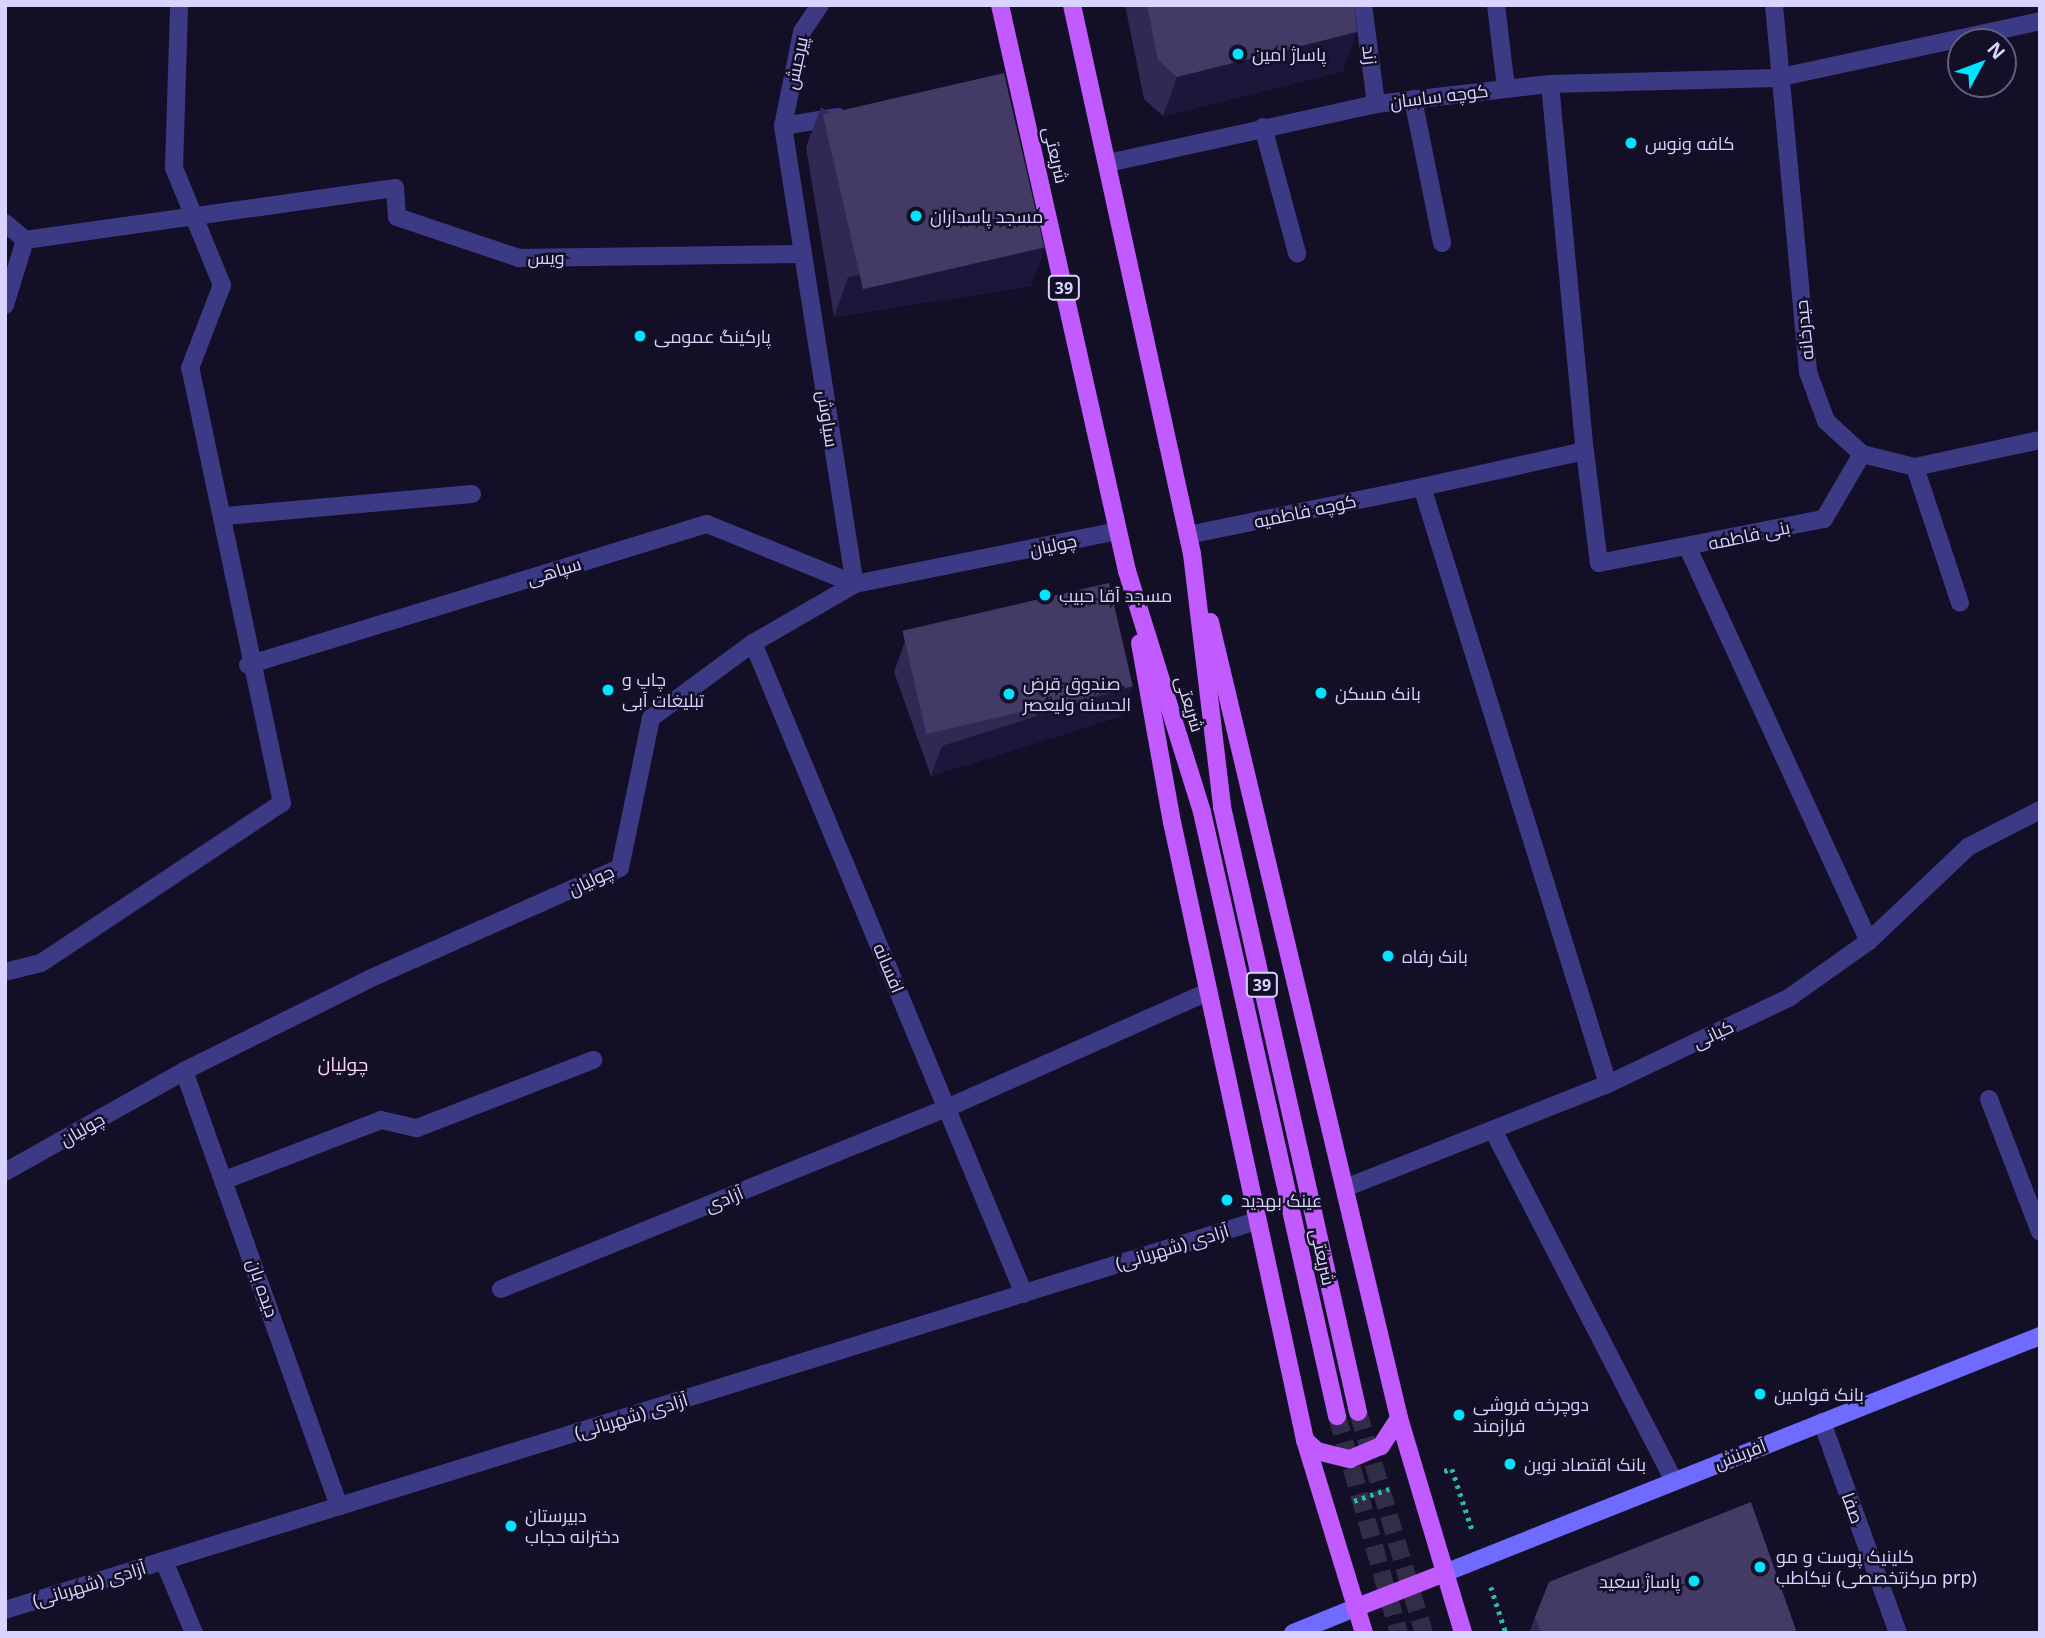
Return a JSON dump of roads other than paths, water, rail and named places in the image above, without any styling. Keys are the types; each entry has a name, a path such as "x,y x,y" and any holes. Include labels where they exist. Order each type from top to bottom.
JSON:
{"main road":[{"name":"شریعتی","path":"1000,5 1127,571 1202,812 1337,1416"},
{"name":"شریعتی","path":"1072,5 1192,554 1222,807 1358,1412"},
{"path":"1192,554 1399,1418 1442,1574 1463,1633"},
{"path":"1127,571 1208,992 1304,1440 1364,1633"},
{"name":"آفرینش","path":"1442,1574 2040,1336"},
{"path":"1304,1440 1333,1457 1366,1455 1387,1440 1399,1418"},
{"path":"1293,1633 1442,1574"}],"street":[{"path":"5,972 41,963 282,803 248,665 226,516 190,368 222,285 197,214 174,168 179,5"},
{"name":"پیرحبش","path":"783,126 802,32 820,5"},
{"name":"زند","path":"1363,5 1376,104"},
{"path":"1496,5 1506,88"},
{"name":"حیدرخانه","path":"1774,5 1777,78 1808,372 1826,421 1862,454 1915,467 2040,440"},
{"name":"کوچه ساسان","path":"1108,163 1376,104 1550,84 1777,78 2040,21"},
{"path":"1550,84 1585,451"},
{"path":"993,94 1020,90"},
{"path":"1413,99 1442,243"},
{"path":"800,254 783,126 862,114"},
{"path":"1263,127 1297,253"},
{"name":"ویس","path":"197,214 395,188 397,217 519,258 800,254"},
{"path":"5,223 25,240 197,214"},
{"path":"5,305 25,240"},
{"name":"سیاوش","path":"800,254 855,584"},
{"name":"بنی فاطمه","path":"1585,451 1599,563 1688,548 1824,519 1862,454"},
{"name":"کوچه فاطمیه","path":"1188,535 1585,451"},
{"path":"1915,467 1960,603"},
{"path":"1422,487 1608,1084"},
{"path":"226,516 472,494"},
{"name":"سپاهی","path":"248,665 707,524 855,584"},
{"name":"چولیان","path":"5,1172 184,1071 369,979 620,868 651,718 753,643 855,584 1118,531"},
{"path":"1688,548 1868,942"},
{"name":"افسانه","path":"753,643 1024,1294"},
{"name":"کیانی","path":"1345,1188 1494,1132 1608,1084 1790,997 1868,942 1968,847 2040,810"},
{"name":"آزادی","path":"501,1289 947,1108 1208,992"},
{"path":"225,1180 381,1121 395,1118 417,1128 593,1060"},
{"name":"دیده بان","path":"184,1071 340,1506"},
{"path":"1989,1100 2040,1232"},
{"path":"1494,1132 1675,1480"},
{"name":"آزادی (شهربانی)","path":"5,1611 1256,1221"},
{"name":"صفا","path":"1822,1422 1898,1633"},
{"path":"164,1561 194,1633"}],"tunnel":[{"path":"1358,1412 1424,1633"},
{"path":"1337,1416 1399,1633"}],"place":[{"name":"پاساژ امین","path":"1238,54"},
{"name":"کافه ونوس","path":"1631,143"},
{"name":"مسجد پاسداران","path":"916,216"},
{"name":"پارکینگ عمومی","path":"640,336"},
{"name":"مسجد آقا حبیب","path":"1045,595"},
{"name":"چاپ و تبلیغات آبی","path":"608,690"},
{"name":"بانک مسکن","path":"1321,693"},
{"name":"صندوق قرض الحسنه ولیعصر","path":"1009,694"},
{"name":"بانک رفاه","path":"1388,956"},
{"name":"عینک بهدید","path":"1227,1200"},
{"name":"بانک قوامین","path":"1760,1394"},
{"name":"دوچرخه فروشی فرازمند","path":"1459,1415"},
{"name":"بانک اقتصاد نوین","path":"1510,1464"},
{"name":"دبیرستان دخترانه حجاب","path":"511,1526"},
{"name":"کلینیک پوست و مو نیکاطب (مرکزتخصصی prp)","path":"1760,1567"},
{"name":"پاساژ سعید","path":"1694,1581"}],"district":[{"name":"چولیان","path":"343,1065"}]}
